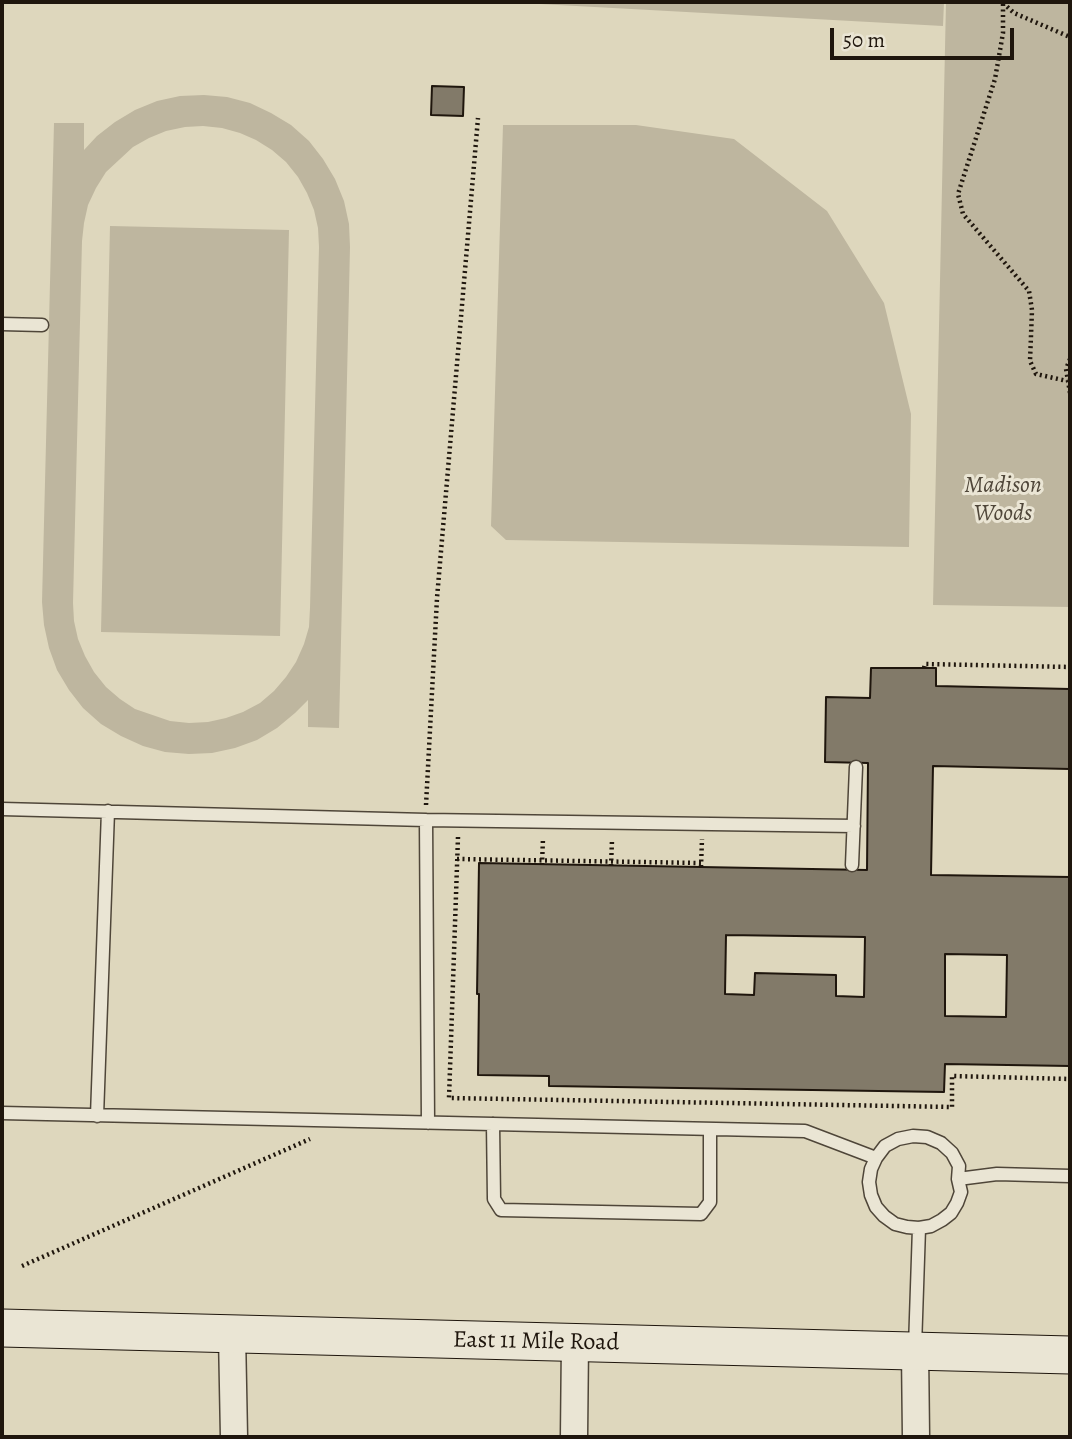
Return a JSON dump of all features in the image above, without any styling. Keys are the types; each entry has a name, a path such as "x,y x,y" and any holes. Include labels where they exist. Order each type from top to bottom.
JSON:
{"main road":[{"name":"East 11 Mile Road","path":"2,1328 1070,1355"}],"street":[{"path":"232,1334 234,1437"},
{"path":"574,1437 575,1342"},
{"path":"915,1351 916,1437"}],"lane":[{"path":"2,324 43,325"},
{"path":"852,865 856,767"},
{"path":"2,808 426,820 854,825"},
{"path":"97,1116 108,811"},
{"path":"426,820 428,1123"},
{"path":"2,1113 805,1131 876,1158"},
{"path":"494,1124 494,1199 501,1210 701,1214 709,1202 710,1129"},
{"path":"913,1136 928,1137 941,1143 952,1153 959,1166 958,1179 961,1192 951,1213 931,1226 919,1228 895,1224 884,1216 876,1207 869,1182 871,1169 885,1146 898,1139 913,1136"},
{"path":"958,1179 996,1174 1070,1176"},
{"path":"915,1351 919,1228"}],"path":[{"path":"1002,3 1014,13 1070,37"},
{"path":"1002,3 1003,33 995,79 958,194 963,214 1028,291 1031,310 1030,362 1035,374 1068,381"},
{"path":"426,820 437,598 478,118"},
{"path":"1070,359 1066,369 1070,393"},
{"path":"924,668 925,664 1070,667"},
{"path":"458,831 449,1098 952,1107 952,1076 1070,1079"},
{"path":"542,862 543,834"},
{"path":"611,864 612,836"},
{"path":"457,859 701,865 702,838"},
{"path":"22,1266 321,1134 321,1121"}],"green space":[{"path":"503,2 944,2 943,26"},
{"name":"Madison Woods","path":"946,2 1070,2 1070,607 933,605"},
{"path":"180,96 227,97 250,103 291,125 309,141 335,179 344,201 350,247 339,728 308,727 308,700 277,728 257,740 212,753 189,754 165,752 143,746 101,724 83,708 57,670 49,648 42,602 54,123 84,123 84,150 97,136 135,110","holes":["203,126 222,128 256,140 286,162 307,193 318,228 309,627 296,662 274,691 260,703 226,718 189,723 170,721 135,709 106,687 85,656 74,621 82,241 88,205 96,188 106,172 133,147 166,131"]},
{"path":"503,125 636,125 734,139 827,211 884,303 911,414 909,547 506,540 491,526"},
{"path":"110,226 289,230 280,636 101,632"}],"building":[{"path":"432,86 464,87 463,116 431,115"},
{"path":"871,668 936,668 936,686 1070,689 1070,769 933,766 931,875 1070,877 1070,1066 945,1064 944,1092 549,1086 549,1076 478,1075 479,863 867,870 868,763 825,762 826,697 870,698","holes":["726,935 865,937 864,997 836,996 836,975 755,973 754,995 725,994","945,954 1007,955 1006,1017 945,1016"]}]}
